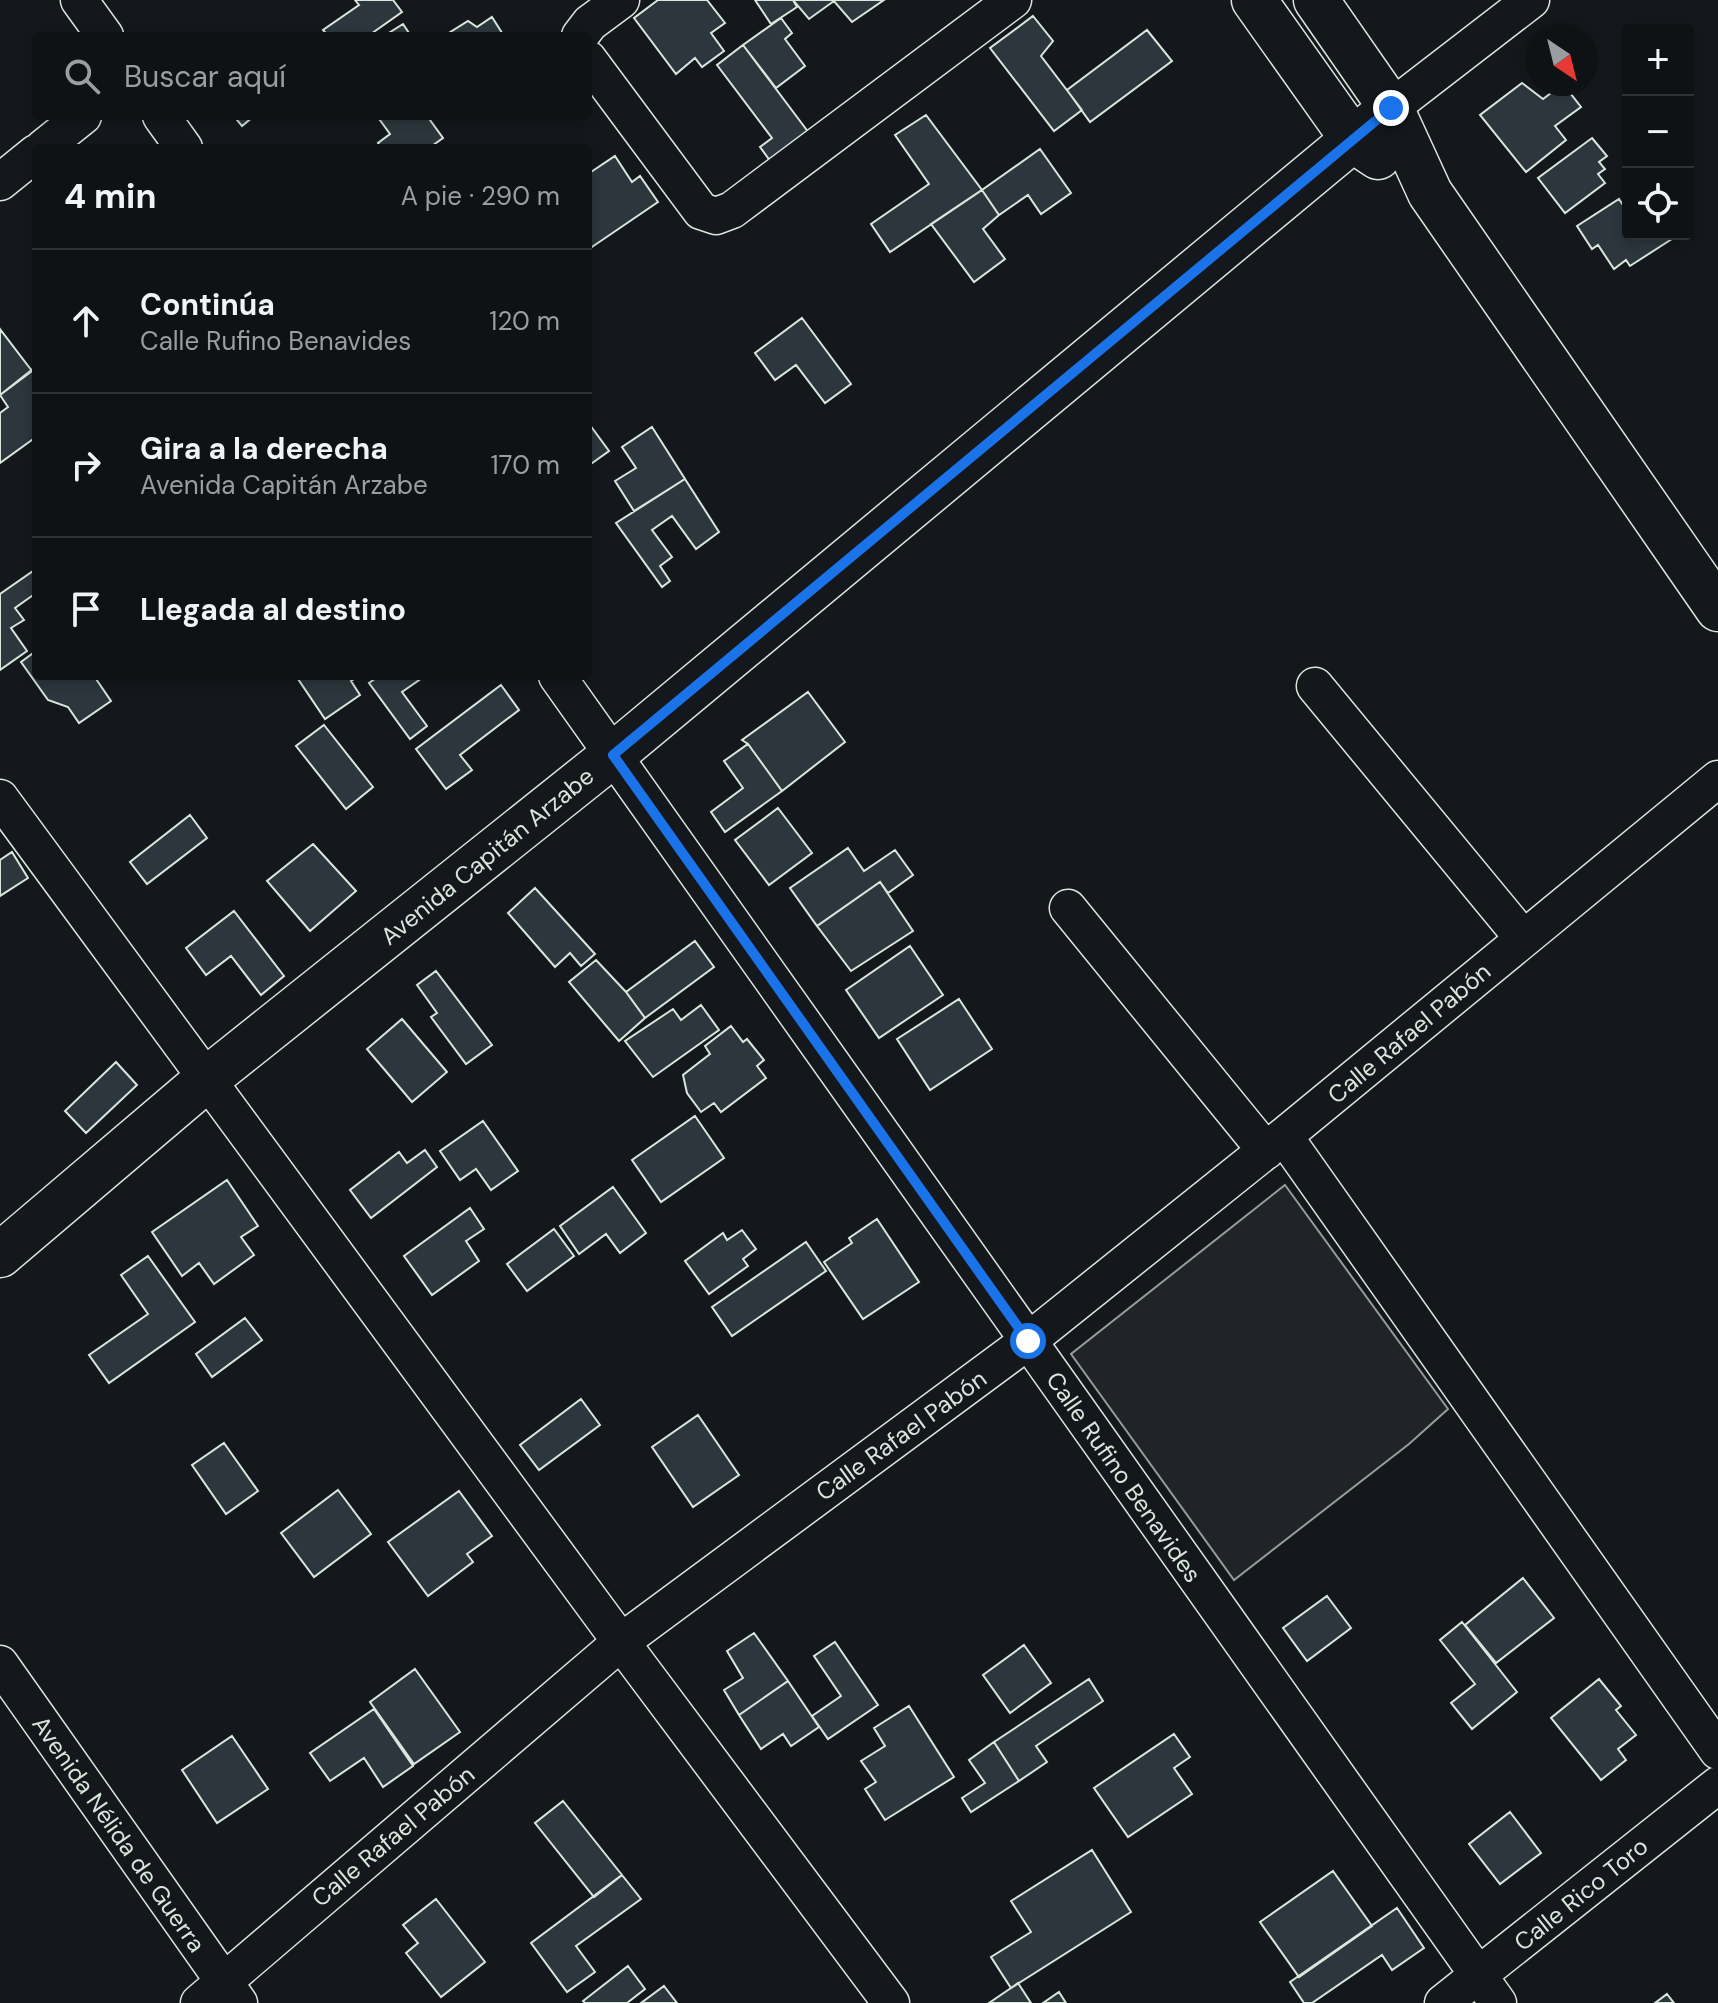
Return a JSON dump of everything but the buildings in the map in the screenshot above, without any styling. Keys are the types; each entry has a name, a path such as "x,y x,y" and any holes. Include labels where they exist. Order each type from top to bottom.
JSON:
{"main road":[{"path":"1254,0 1354,141 1430,193"},
{"path":"1316,0 1391,108 1430,193 1718,609"},
{"name":"Avenida Capitán Arzabe","path":"0,1255 207,1079 613,755 1391,108"}],"street":[{"path":"79,0 102,32"},
{"path":"583,32 590,23 621,0"},
{"path":"592,64 701,211 716,216 732,210 1013,0"},
{"name":"Avenida Capitán Arzabe","path":"1391,108 1531,0"},
{"path":"48,144 78,120"},
{"path":"164,120 181,144"},
{"path":"0,182 32,156"},
{"name":"Calle Rufino Benavides","path":"560,680 1488,1989"},
{"path":"1315,686 1523,938"},
{"name":"Calle Rafael Pabón","path":"220,1996 621,1642 1028,1341 1275,1144 1718,779"},
{"path":"0,798 621,1642 891,2003"},
{"path":"1068,908 1275,1144 1718,1751"},
{"name":"Avenida Nélida de Guerra","path":"0,1664 220,1996"},
{"name":"Calle Rico Toro","path":"1443,2003 1488,1989 1718,1785"}],"shaded area":[{"path":"1285,1185 1448,1409 1409,1444 1234,1580 1071,1354"}],"route":[{"path":"1028,1341 613,755 1391,108"}]}
